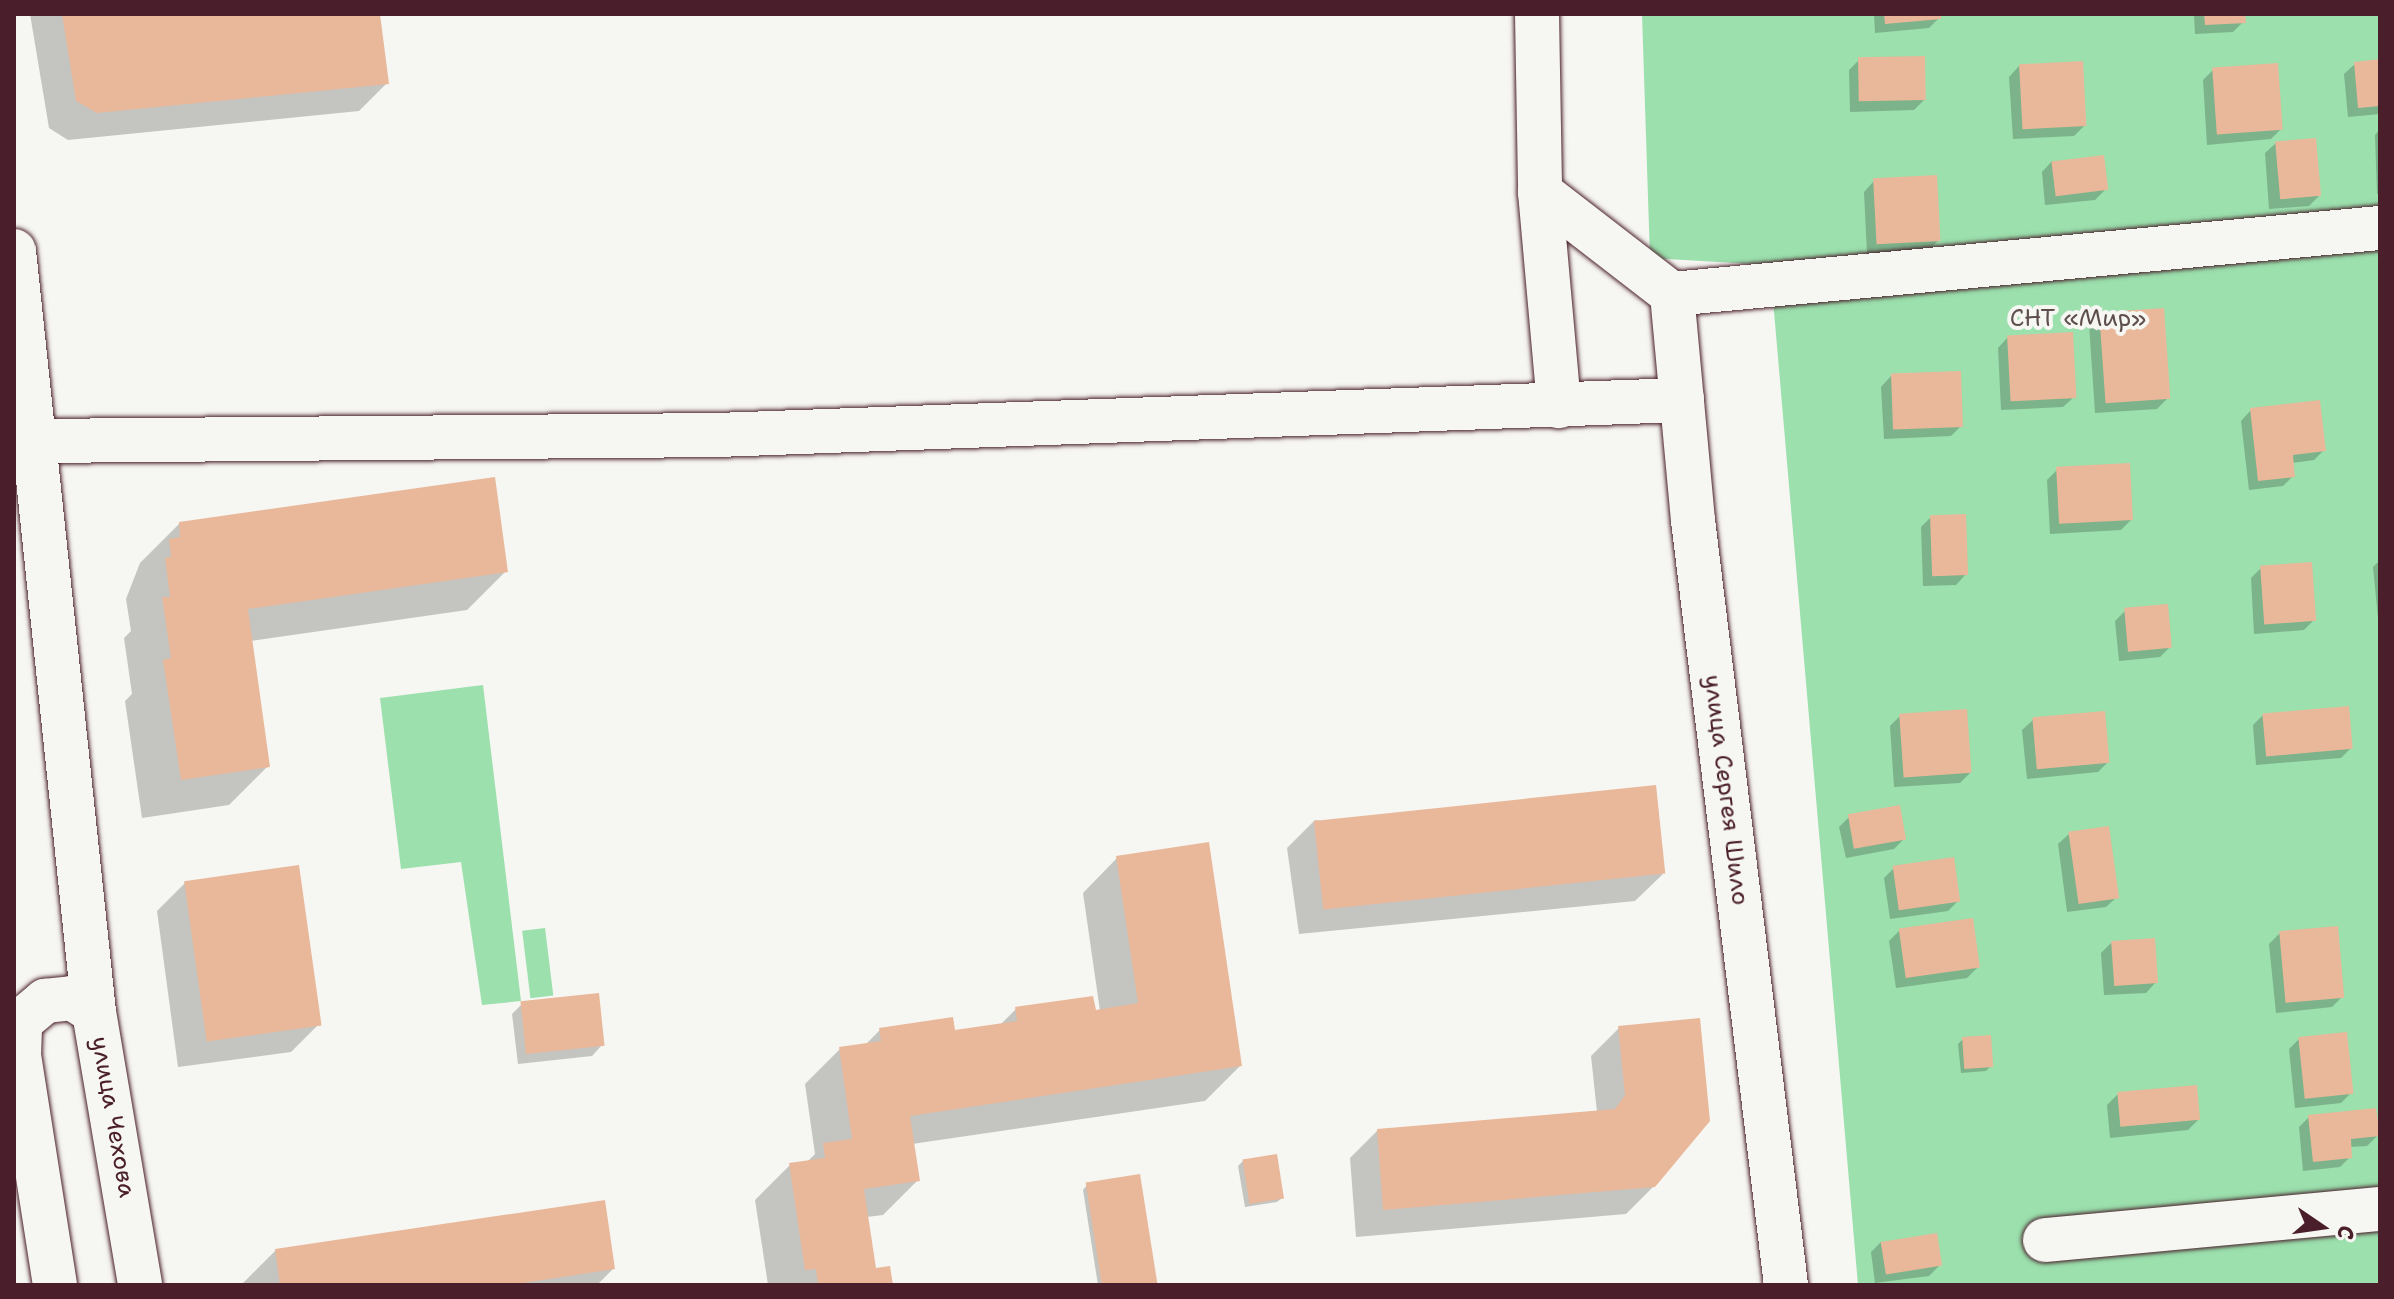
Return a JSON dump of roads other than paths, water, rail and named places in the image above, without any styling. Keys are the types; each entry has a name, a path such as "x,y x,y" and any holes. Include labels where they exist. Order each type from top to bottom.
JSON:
{"street":[{"path":"1537,14 1540,192 1559,406"},
{"path":"1540,192 1672,294 2380,228"},
{"path":"14,251 94,1012"},
{"name":"улица Сергея Шило","path":"1672,294 1786,1285"},
{"path":"34,441 717,435 1682,400"},
{"name":"улица Чехова","path":"55,1285 19,1056 20,1022 45,1001 72,998 94,1012 140,1285"},
{"path":"2045,1240 2380,1209"}],"park label":[{"name":"СНТ «Мир»","path":"2078,319"}]}
